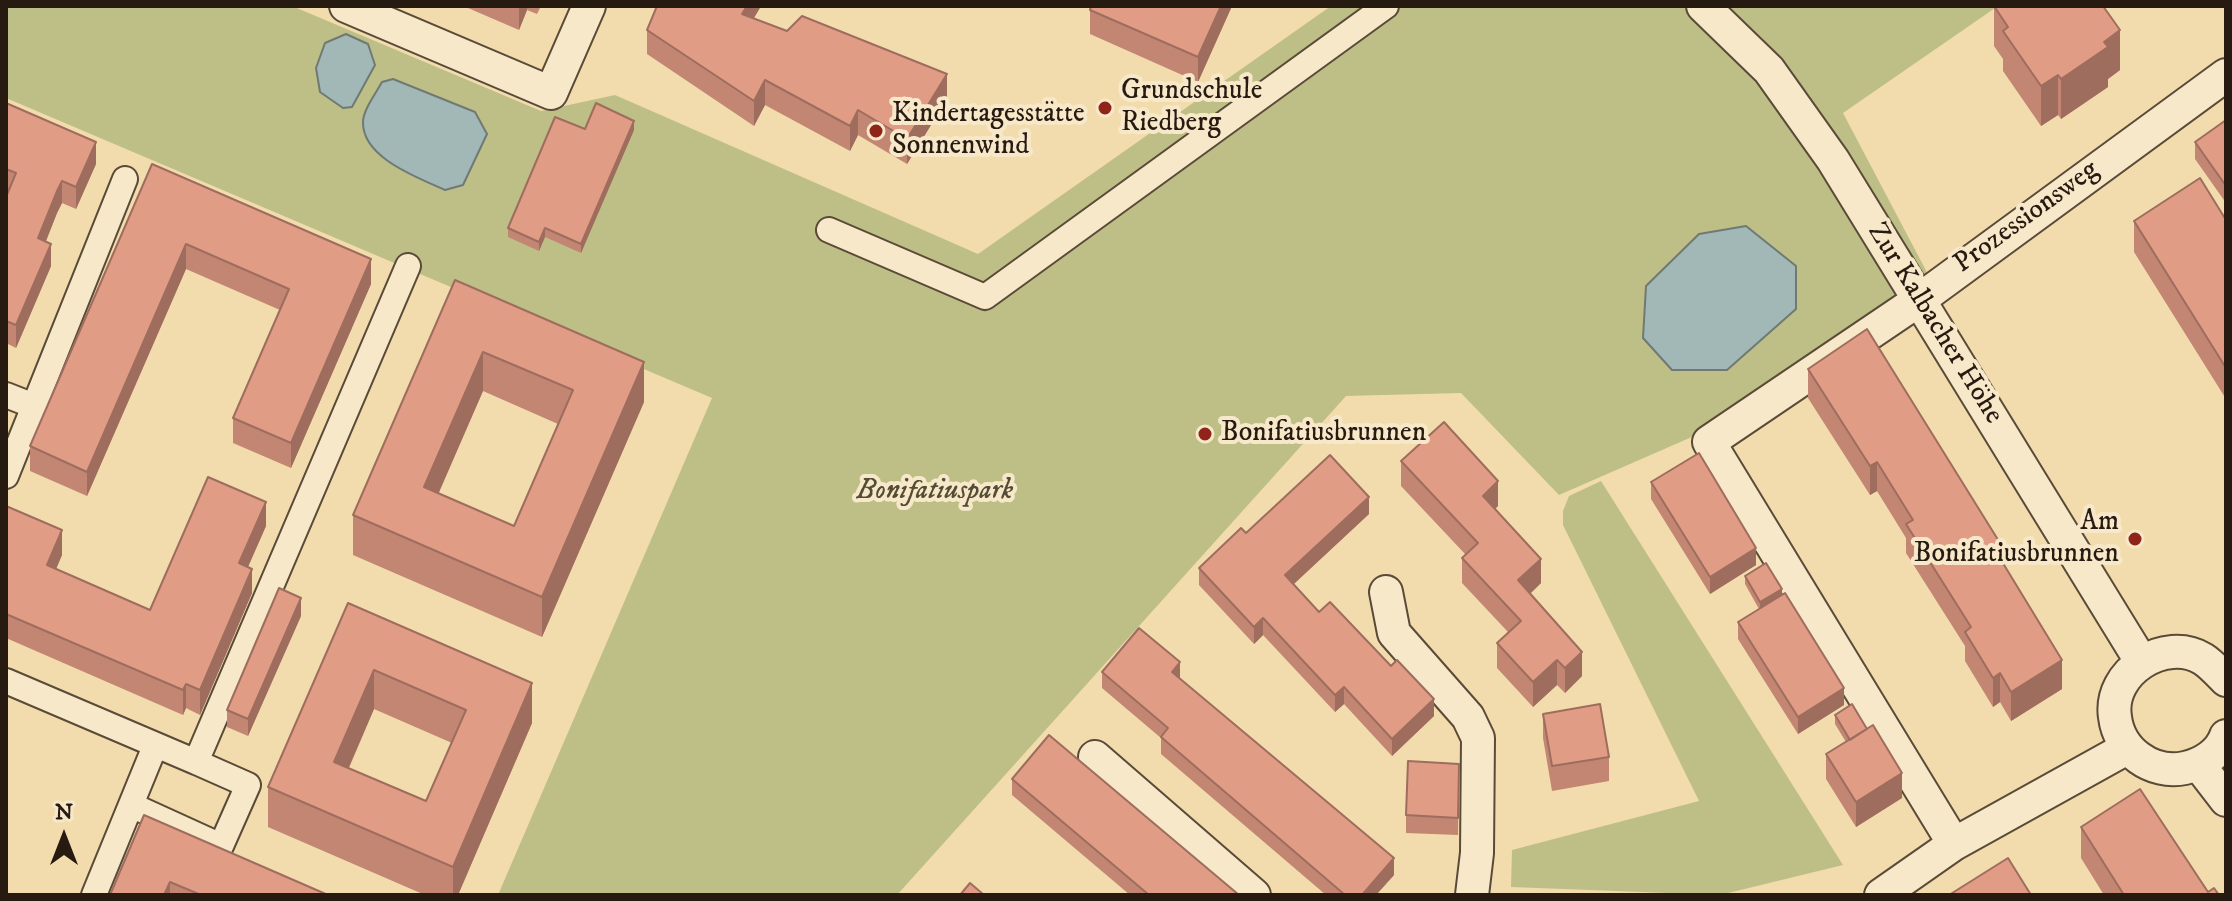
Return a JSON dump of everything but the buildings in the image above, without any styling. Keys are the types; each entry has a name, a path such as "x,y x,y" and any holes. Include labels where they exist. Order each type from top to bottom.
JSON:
{"street":[{"path":"346,6 551,93 589,6"},
{"path":"829,230 985,297 1386,6"},
{"name":"Zur Kalbacher Höhe","path":"1703,6 1769,70 1833,160 2141,661"},
{"name":"Prozessionsweg","path":"1954,844 1709,442 1919,300 2226,75"},
{"path":"6,476 125,179"},
{"path":"196,762 408,266"},
{"path":"6,395 34,406"},
{"path":"1386,592 1394,633 1468,717 1478,738 1477,853 1472,895"},
{"path":"2226,680 2202,658 2168,651 2141,661 2120,685 2114,716 2127,748 2143,762 2172,771 2199,765 2222,746 2226,736"},
{"path":"6,681 248,785 221,846 131,805"},
{"path":"94,895 155,746"},
{"path":"1881,895 1954,844 2127,748"},
{"path":"1095,757 1254,895"},
{"path":"2199,765 2226,800"}],"green space":[{"name":"Bonifatiuspark","path":"6,6 292,6 541,111 615,95 978,254 1331,6 1998,6 1843,113 1931,280 1701,433 1559,495 1461,393 1346,396 897,895 498,895 712,398 6,98"},
{"path":"1601,481 1843,865 1720,895 1511,887 1512,850 1699,801 1563,525 1563,511 1569,496"}],"water":[{"path":"346,34 368,44 375,65 352,107 343,108 320,92 316,68 325,43"},
{"path":"393,79 475,112 487,134 463,185 445,190 407,173 372,146 365,135 365,112 382,82"},
{"path":"1746,226 1796,266 1796,309 1727,370 1672,370 1643,338 1646,286 1699,234"}],"place":[{"name":"Grundschule Riedberg","path":"1105,108"},
{"name":"Kindertagesstätte Sonnenwind","path":"876,131"},
{"name":"Bonifatiusbrunnen","path":"1205,434"},
{"name":"Am Bonifatiusbrunnen","path":"2135,539"}]}
